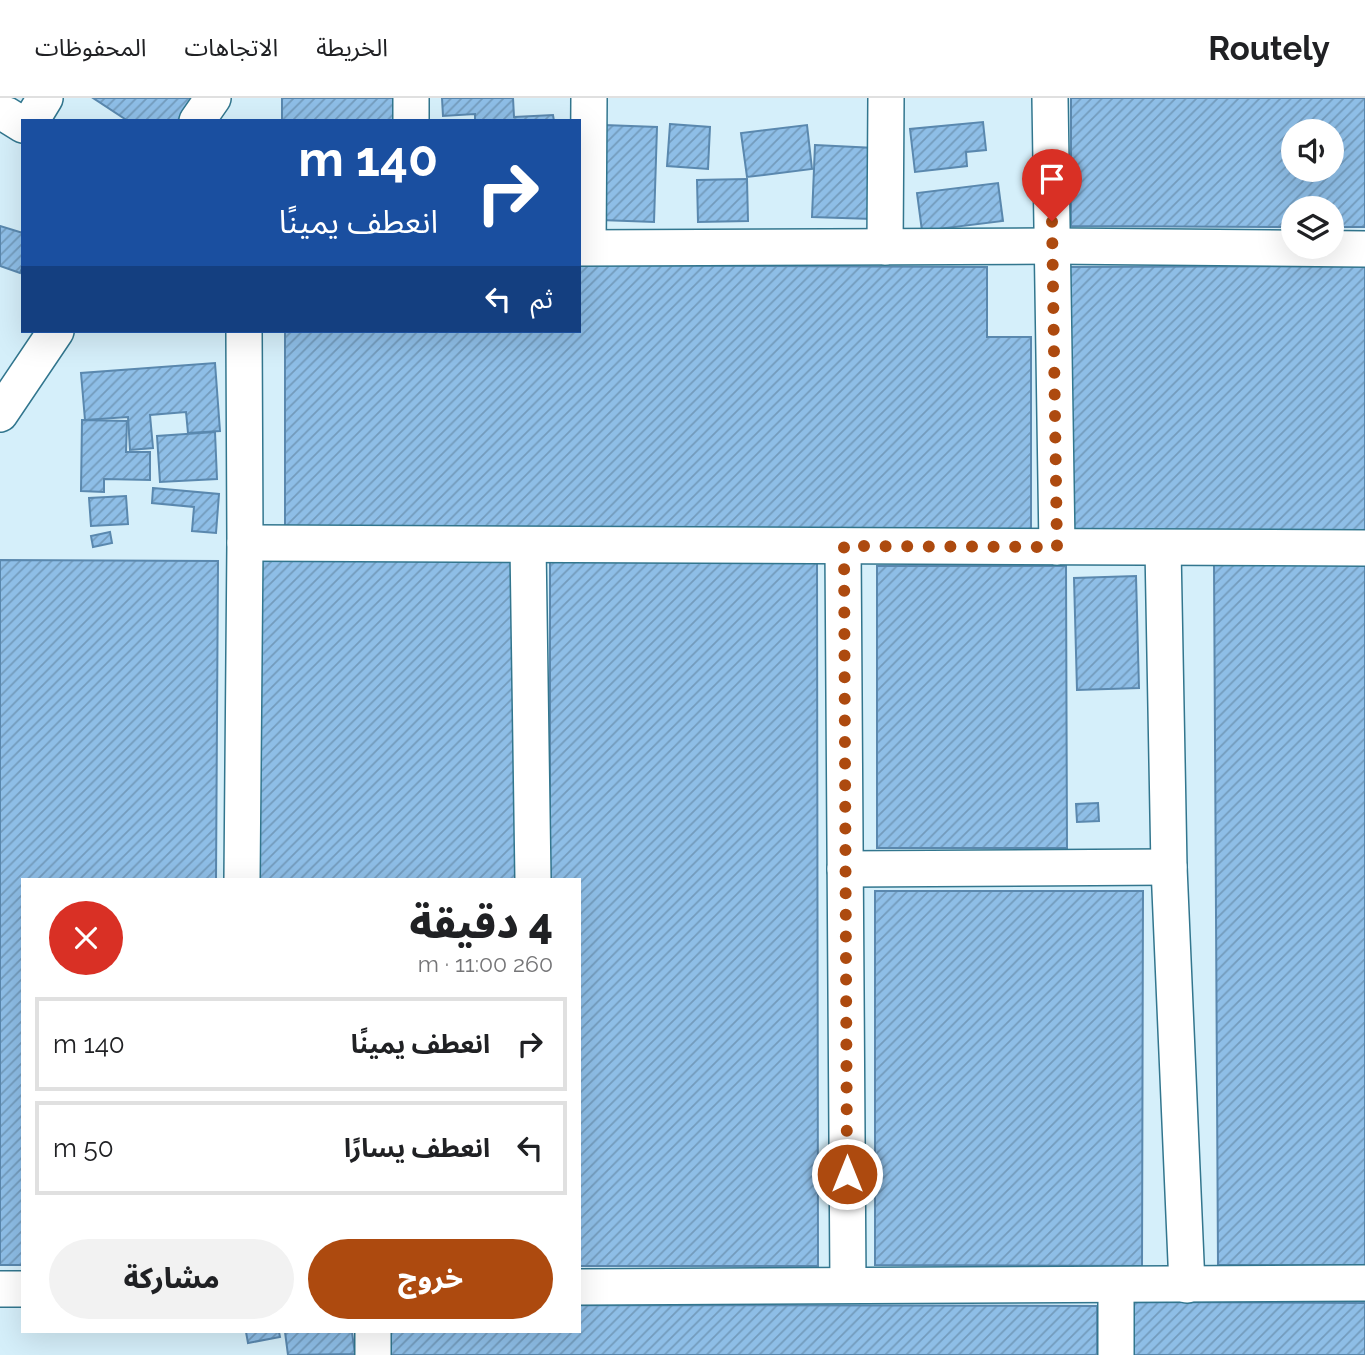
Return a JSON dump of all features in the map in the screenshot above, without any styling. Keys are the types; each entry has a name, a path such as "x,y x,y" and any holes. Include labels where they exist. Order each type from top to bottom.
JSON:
{"street":[{"path":"32,119 45,98"},
{"path":"199,119 213,98"},
{"path":"411,98 411,119"},
{"path":"589,98 584,247 1053,246 1365,249"},
{"path":"885,247 886,98"},
{"path":"1051,98 1057,547"},
{"path":"0,113 21,124"},
{"path":"0,414 55,333"},
{"path":"242,878 244,333"},
{"path":"245,543 1365,548"},
{"path":"528,545 533,878"},
{"path":"844,546 848,1285"},
{"path":"1163,548 1169,867 1186,1285"},
{"path":"845,869 1169,867"},
{"path":"581,1287 1365,1283"},
{"path":"1116,1286 1116,1355"},
{"path":"0,1289 21,1289"},
{"path":"373,1333 373,1355"}],"building":[{"path":"93,98 201,98 187,119 125,119"},
{"path":"282,98 401,98 396,119 282,119"},
{"path":"442,98 513,98 514,117 553,115 554,119 475,119 475,114 443,116"},
{"path":"1071,98 1365,98 1365,227 1344,227 1344,196 1281,196 1281,227 1071,226"},
{"path":"983,122 986,150 966,152 967,166 915,172 910,129"},
{"path":"670,124 710,127 708,169 667,166"},
{"path":"604,125 657,127 654,222 601,220"},
{"path":"807,125 812,169 747,177 741,133"},
{"path":"815,145 875,148 872,219 812,217"},
{"path":"747,179 748,221 698,222 697,180"},
{"path":"998,183 1003,221 922,231 917,193"},
{"path":"0,226 21,232 21,270 20,273 0,266"},
{"path":"581,265 987,267 987,337 1031,337 1031,530 285,528 285,333 581,333"},
{"path":"1365,266 1365,532 1065,533 1064,267"},
{"path":"215,363 220,431 188,433 186,412 150,415 153,448 130,450 128,417 85,420 81,373"},
{"path":"82,420 127,421 126,452 150,452 150,480 104,479 104,492 81,491"},
{"path":"215,432 217,479 160,482 157,436"},
{"path":"153,488 219,494 216,533 192,531 194,507 152,503"},
{"path":"126,496 128,524 91,526 89,498"},
{"path":"110,532 112,543 93,547 91,536"},
{"path":"0,560 218,561 216,878 21,878 21,1265 0,1265"},
{"path":"550,560 817,560 818,1266 581,1266 581,878 550,878"},
{"path":"260,561 518,561 518,878 260,878"},
{"path":"1365,563 1365,1265 1218,1265 1214,564"},
{"path":"877,566 1066,566 1067,848 877,848"},
{"path":"1136,576 1139,688 1077,690 1074,578"},
{"path":"1098,803 1099,821 1077,822 1076,804"},
{"path":"875,891 1143,891 1142,1266 875,1265"},
{"path":"1133,1302 1365,1303 1365,1355 1132,1355"},
{"path":"581,1305 1097,1306 1097,1355 390,1355 390,1333 581,1333"},
{"path":"246,1333 279,1333 280,1337 248,1343"},
{"path":"285,1333 352,1333 355,1354 288,1355"}],"route":[{"path":"847,1174 844,546 1057,547 1052,221"}]}
